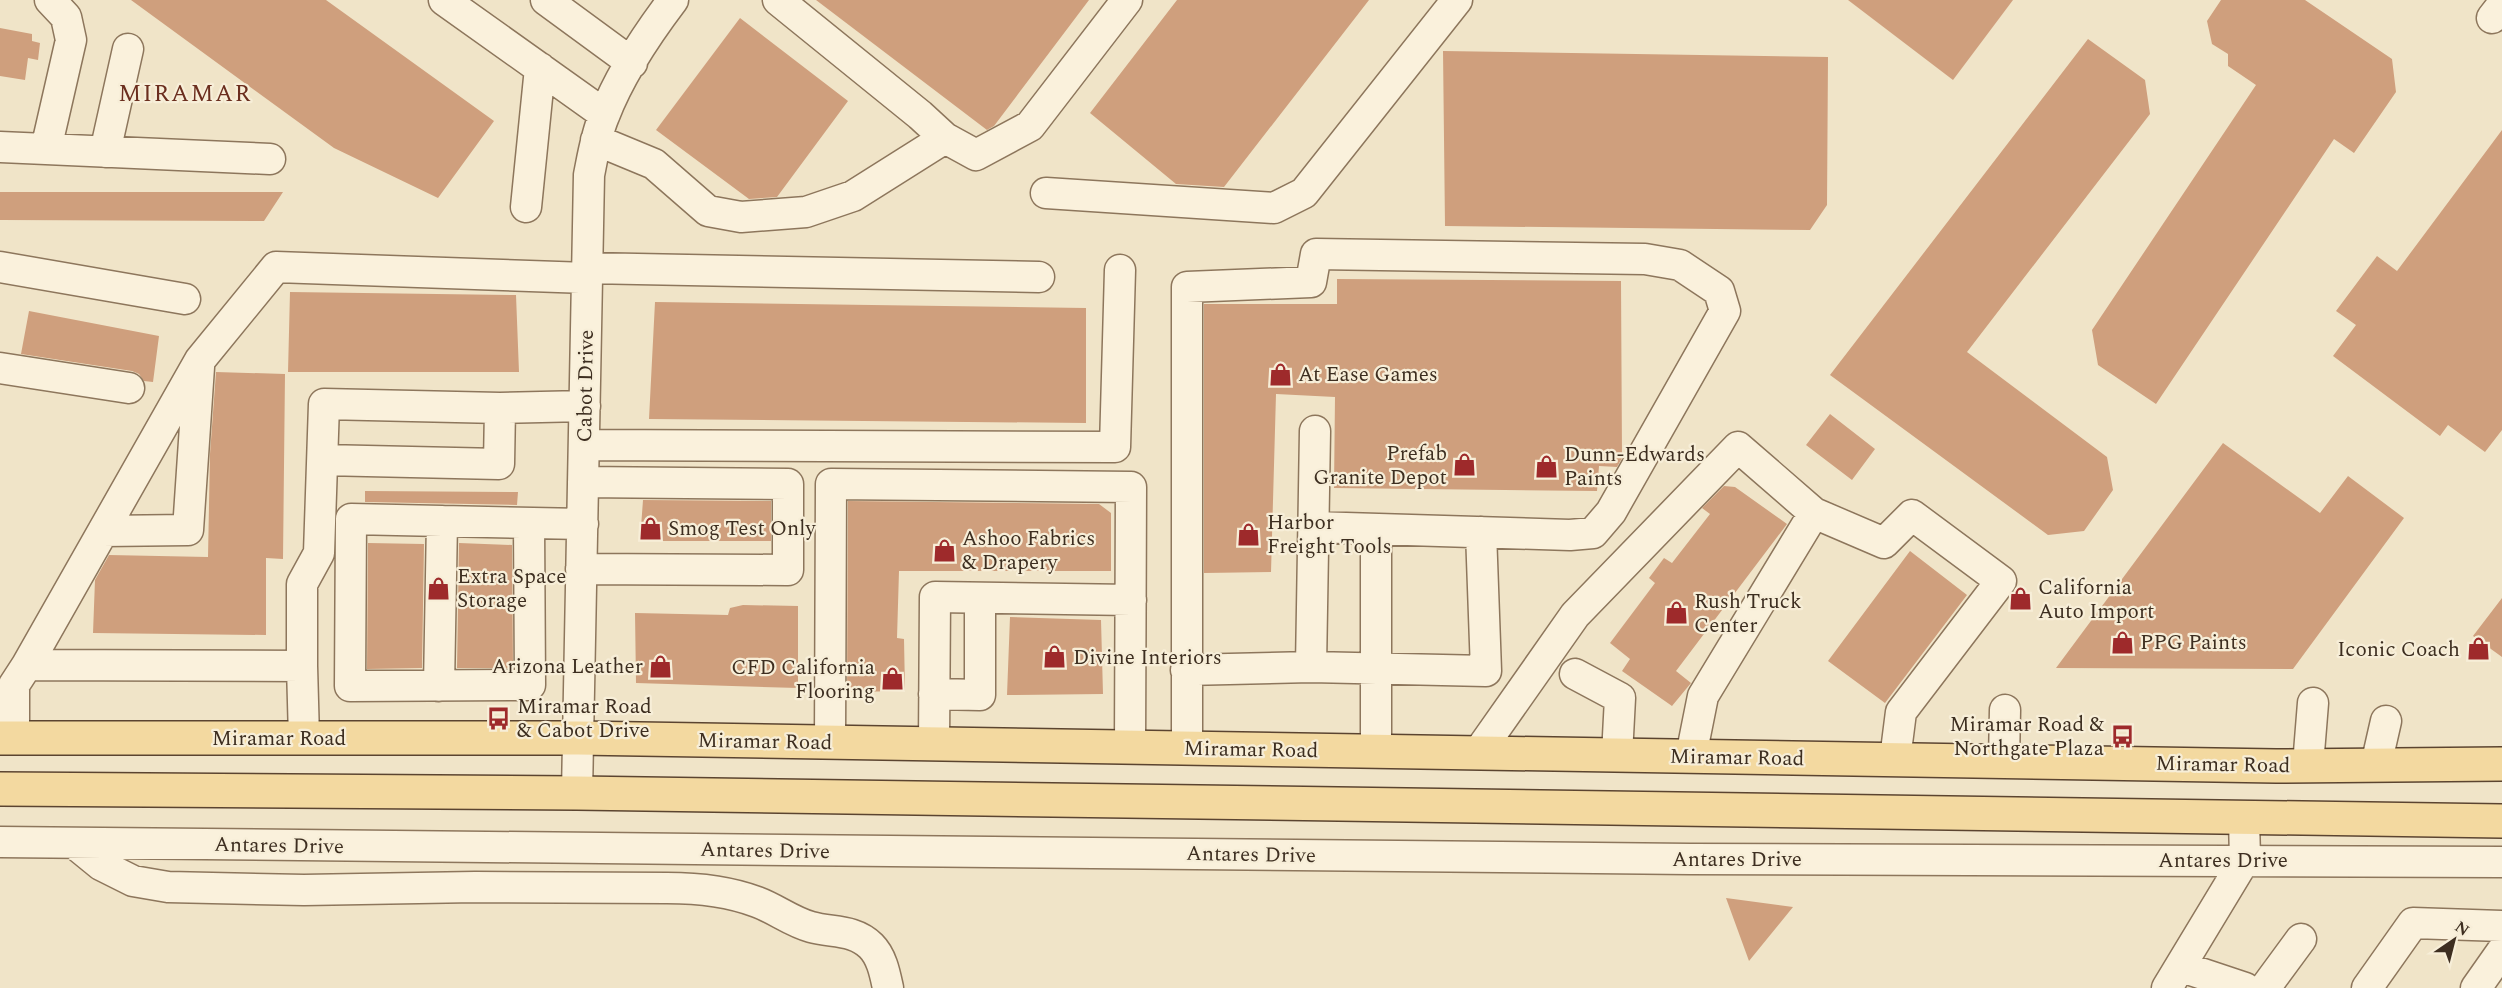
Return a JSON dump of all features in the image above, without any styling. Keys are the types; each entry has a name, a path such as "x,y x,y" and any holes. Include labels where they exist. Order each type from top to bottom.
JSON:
{"main road":[{"name":"Miramar Road","path":"7,738 578,738 2004,761 2308,765 2502,764"},
{"path":"0,789 577,793 2502,821"}],"street":[{"path":"46,149 71,40 66,17 50,0"},
{"path":"444,0 540,68 600,127 654,164 708,211 741,218 806,212 853,196 945,138"},
{"path":"546,0 632,63"},
{"name":"Cabot Drive","path":"577,793 589,175 600,127 648,33 673,0"},
{"path":"778,0 920,115 945,138 976,155 1030,126 1127,0"},
{"path":"1046,193 1274,208 1304,193 1457,0"},
{"path":"105,152 128,49"},
{"path":"526,207 540,68"},
{"path":"0,147 270,159"},
{"path":"1186,748 1187,287 1311,282 1316,254 1645,259 1680,265 1719,291 1725,311 1611,512 1593,533 1570,535 1313,527"},
{"path":"0,267 185,299"},
{"path":"7,738 14,685 200,360 276,267 587,273 1039,277"},
{"path":"584,445 1115,447 1120,270"},
{"path":"103,531 188,530 200,360"},
{"path":"0,368 129,388"},
{"path":"304,738 302,584 319,554 324,404 500,408 585,406"},
{"path":"323,460 499,464 500,408"},
{"path":"1311,668 1315,431"},
{"path":"1478,753 1575,615 1738,447 1814,513 1884,543 1912,515 2001,581 1901,712 1895,759"},
{"path":"583,482 1131,487 1130,747"},
{"path":"581,569 788,570 788,484"},
{"path":"830,742 831,484"},
{"path":"1691,756 1703,696 1814,513"},
{"path":"529,523 530,685 350,686 351,519 583,524"},
{"path":"440,686 442,521"},
{"path":"1376,529 1376,751"},
{"path":"1186,670 1311,668 1486,670 1481,532"},
{"path":"934,744 935,597 1131,600"},
{"path":"934,694 980,695 980,598"},
{"path":"27,664 302,666"},
{"path":"1575,674 1620,698 1617,755"},
{"path":"2308,765 2313,703"},
{"path":"2004,761 2005,710"},
{"path":"2376,765 2386,721"},
{"path":"2244,819 2245,860 2175,977 2245,988"},
{"name":"Antares Drive","path":"0,842 1678,859 2502,862"},
{"path":"74,843 101,866 133,881 168,887 304,890 475,887 686,888 727,893 759,903 813,928 835,930 859,937 873,947 885,969 888,988"},
{"path":"2367,988 2412,923 2502,926"},
{"path":"2265,988 2301,939"},
{"path":"2476,988 2502,951"}],"building":[{"path":"131,0 326,0 494,121 438,198 334,148"},
{"path":"816,0 1089,0 994,126 987,130"},
{"path":"1177,0 1369,0 1224,187 1176,184 1090,113"},
{"path":"1848,0 2013,0 1953,80"},
{"path":"2221,0 2305,0 2392,59 2396,92 2354,153 2334,139 2156,404 2098,365 2092,330 2256,85 2228,66 2228,54 2212,44 2207,21"},
{"path":"740,18 848,101 777,197 749,199 656,130"},
{"path":"0,28 32,34 32,41 40,43 38,60 28,58 25,80 0,76"},
{"path":"2088,39 2145,80 2150,114 1967,352 2107,457 2113,490 2084,531 2048,535 1830,375"},
{"path":"1443,51 1828,57 1827,205 1810,230 1445,226"},
{"path":"2502,130 2502,430 2485,452 2448,425 2440,436 2333,356 2356,325 2336,311 2377,256 2397,271"},
{"path":"0,192 283,192 264,221 0,220"},
{"path":"1337,279 1621,281 1622,458 1617,467 1599,466 1597,491 1334,488 1335,397 1276,394 1271,572 1204,573 1204,304 1337,304"},
{"path":"290,292 516,295 519,372 288,372"},
{"path":"655,302 1086,308 1086,423 649,419"},
{"path":"29,311 159,336 153,382 144,381 139,374 132,371 21,354"},
{"path":"216,372 285,374 283,559 266,558 266,635 93,633 95,580 109,555 208,557 210,454"},
{"path":"1830,414 1875,449 1852,480 1806,445"},
{"path":"2223,443 2320,513 2348,476 2404,518 2293,669 2056,668"},
{"name":"Rush Truck Center","path":"1724,486 1735,487 1787,524 1676,671 1691,683 1672,706 1622,671 1630,659 1610,643 1655,583 1649,578 1664,558 1672,563 1710,514 1702,508"},
{"path":"365,491 518,492 517,505 365,502"},
{"path":"643,500 771,501 771,541 640,541"},
{"path":"848,501 1099,504 1111,513 1111,571 899,571 897,638 904,639 905,691 847,692"},
{"path":"368,543 424,544 422,668 367,669"},
{"path":"459,543 512,545 513,668 457,668"},
{"path":"1910,551 1967,595 1885,703 1828,661"},
{"path":"2502,598 2502,657 2473,636"},
{"path":"743,605 798,606 798,688 636,683 635,613 728,615 730,608"},
{"name":"Divine Interiors","path":"1010,617 1101,620 1103,694 1007,695"},
{"path":"1726,898 1793,907 1749,961"}],"place":[{"name":"At Ease Games","path":"1280,374"},
{"name":"Prefab Granite Depot","path":"1465,465"},
{"name":"Dunn-Edwards Paints","path":"1546,466"},
{"name":"Smog Test Only","path":"650,528"},
{"name":"Harbor Freight Tools","path":"1249,534"},
{"name":"Ashoo Fabrics & Drapery","path":"944,550"},
{"name":"Extra Space Storage","path":"439,588"},
{"name":"California Auto Import","path":"2020,599"},
{"name":"Rush Truck Center","path":"1676,613"},
{"name":"PPG Paints","path":"2122,642"},
{"name":"Iconic Coach","path":"2478,649"},
{"name":"Divine Interiors","path":"1055,657"},
{"name":"Arizona Leather","path":"661,666"},
{"name":"CFD California Flooring","path":"893,679"},
{"name":"Miramar Road & Cabot Drive","path":"499,718"},
{"name":"Miramar Road & Northgate Plaza","path":"2122,736"}],"district":[{"name":"MIRAMAR","path":"185,93"}]}
